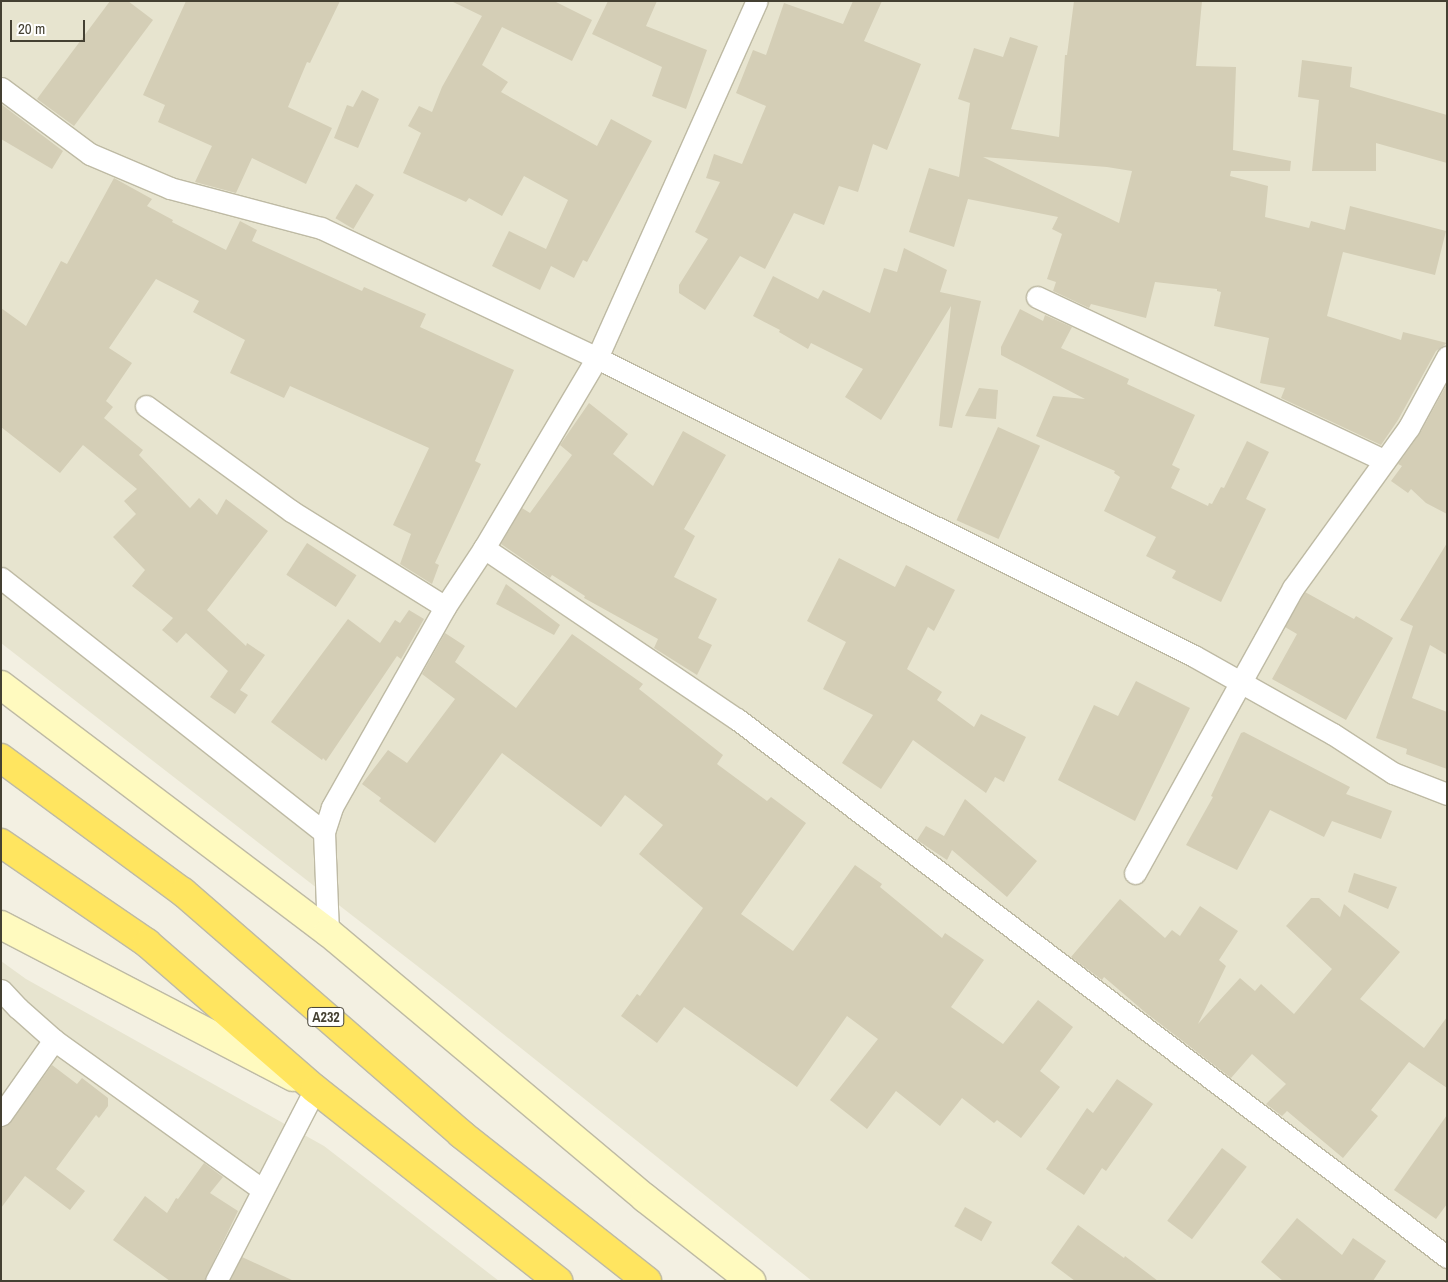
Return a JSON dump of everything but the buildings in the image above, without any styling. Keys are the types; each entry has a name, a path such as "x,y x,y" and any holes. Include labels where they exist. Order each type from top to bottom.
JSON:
{"highway":[{"name":"A232","path":"1,758 183,892 460,1134 648,1281"},
{"path":"1,843 147,943 316,1089 558,1281"}],"main road":[{"path":"1,685 328,932 645,1198 751,1281"},
{"path":"2,926 316,1089"}],"street":[{"path":"328,932 324,832 332,807 445,607 484,548 596,358 757,1"},
{"path":"1,88 90,154 170,188 321,228 596,358 1194,656 1333,734 1393,773 1447,794"},
{"path":"1038,297 1384,460"},
{"path":"1135,873 1292,588 1409,427 1447,357"},
{"path":"146,406 291,511 445,607"},
{"path":"484,548 737,719 1447,1257"},
{"path":"1,578 324,832"},
{"path":"1,990 54,1040 261,1189"},
{"path":"1,1115 54,1040"},
{"path":"216,1281 261,1189 316,1089"}],"shaded area":[{"path":"1,1 1447,1 1447,1281 812,1281 447,989 1,643"},
{"path":"1,961 26,979 324,1146 499,1281 1,1281"}]}
